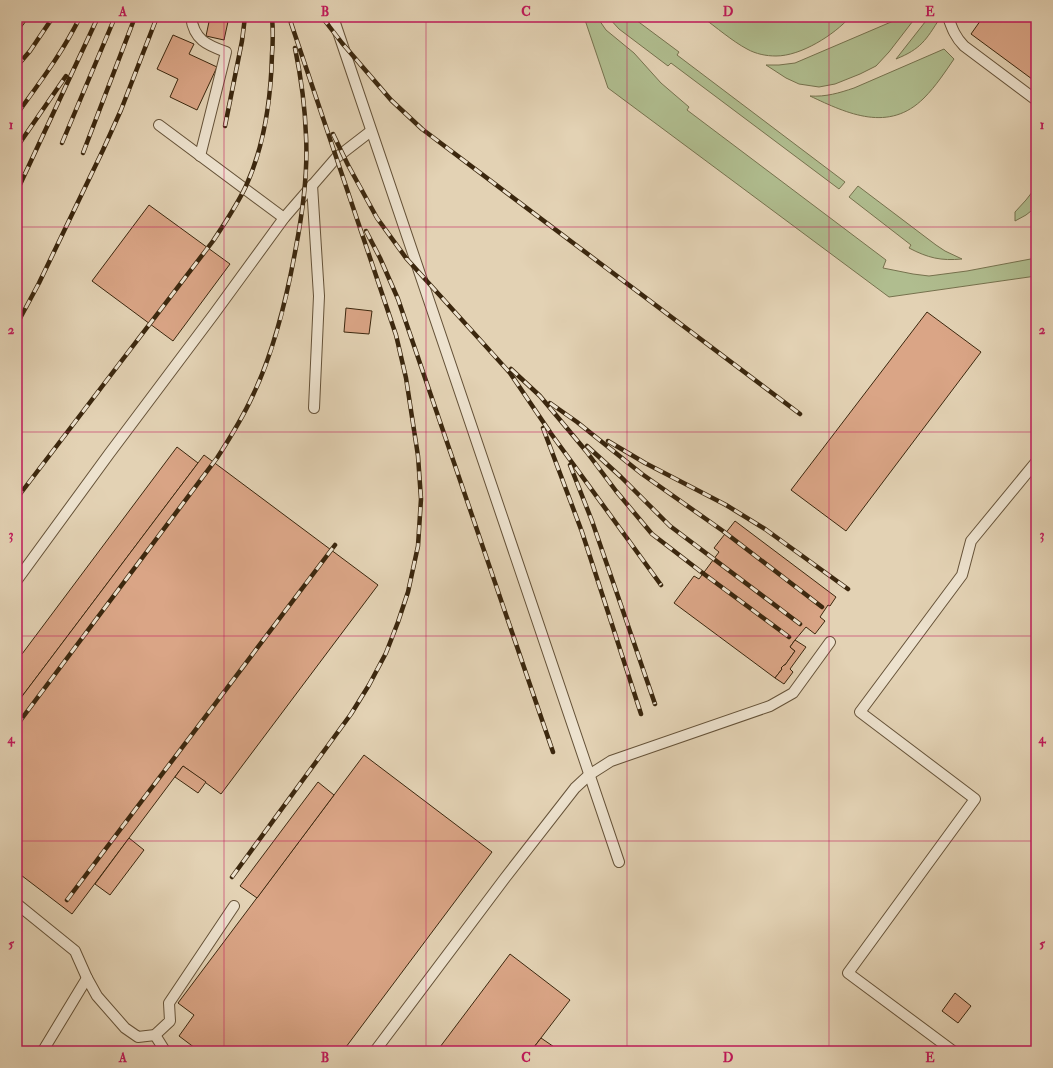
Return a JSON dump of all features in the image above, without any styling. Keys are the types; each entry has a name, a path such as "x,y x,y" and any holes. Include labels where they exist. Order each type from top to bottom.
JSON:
{"lane":[{"path":"191,17 196,34 202,41 209,46 226,52 200,156"},
{"path":"333,17 619,862"},
{"path":"948,17 955,34 964,46 1036,100"},
{"path":"159,125 284,218"},
{"path":"17,580 284,218 336,158 371,130"},
{"path":"312,185 319,296 314,408"},
{"path":"953,1051 848,973 975,799 860,712 962,575 971,541 1036,462"},
{"path":"375,1051 547,824 575,788 589,775 611,761 770,706 793,693 830,642"},
{"path":"17,904 75,951 97,996 125,1028 138,1037 155,1035 170,1021 169,1003 234,906"},
{"path":"44,1049 87,978"},
{"path":"155,1035 165,1051"}],"green space":[{"path":"584,17 597,17 606,30 634,53 661,83 689,107 687,110 886,260 883,268 929,276 967,271 1036,258 1036,276 889,297 608,88"},
{"path":"608,17 632,17 679,52 677,55 845,182 839,189 671,63 668,66 619,29"},
{"path":"702,17 850,17 835,31 806,48 786,55 769,56 754,52 741,46"},
{"path":"900,17 916,17 889,52 876,66 835,84 819,87 799,84 786,78 766,65 795,63"},
{"path":"929,17 940,18 922,43 896,59"},
{"path":"944,49 954,59 944,74 924,98 911,109 897,115 868,117 854,114 810,96 822,96 843,92"},
{"path":"858,186 936,245 962,259 948,260 935,258 909,248 911,245 849,197"},
{"path":"1036,187 1036,207 1015,221 1015,212"}],"building":[{"path":"17,17 29,17 17,33"},
{"path":"210,17 229,17 224,40 206,36"},
{"path":"983,17 1036,17 1036,82 971,34"},
{"path":"173,35 194,44 189,54 217,67 197,110 170,97 178,79 157,69"},
{"path":"149,205 230,264 173,341 92,281"},
{"path":"346,308 372,311 369,334 344,332"},
{"path":"927,312 981,352 846,531 791,490"},
{"path":"177,447 198,463 17,703 17,657 20,652 22,654"},
{"path":"204,455 378,585 221,794 183,766 72,914 17,872 17,703"},
{"path":"735,521 836,597 830,606 828,605 820,617 825,621 815,634 806,627 795,640 790,647 795,651 775,678 674,603 694,576 699,579 719,552 714,548"},
{"path":"795,640 806,647 790,669 793,672 784,684 775,678 795,651 790,647"},
{"path":"364,755 492,852 343,1051 199,1051 179,1036 194,1015 178,1003"},
{"path":"183,766 206,782 198,793 175,777"},
{"path":"318,782 334,795 257,898 240,886"},
{"path":"129,838 144,850 110,895 95,884"},
{"path":"510,954 570,1000 531,1051 437,1051"},
{"path":"955,993 971,1006 958,1023 942,1011"},
{"path":"541,1038 560,1051 531,1051"}],"railway":[{"path":"17,66 30,51 53,17"},
{"path":"17,114 59,55 80,17"},
{"path":"17,191 98,17"},
{"path":"62,143 115,17"},
{"path":"83,153 135,17"},
{"path":"17,324 39,283 103,150 121,110 157,17"},
{"path":"225,126 242,41 245,17"},
{"path":"17,498 213,241 231,214 246,186 258,154 266,121 273,40 272,17"},
{"path":"232,877 351,714 369,685 386,653 398,622 408,592 418,546 421,499 418,456 406,378 396,335 289,17"},
{"path":"322,17 342,43 391,100 422,129 800,414"},
{"path":"17,725 217,458 241,419 268,360 284,304 299,233 303,205 306,164 305,125 302,92 295,48"},
{"path":"17,147 66,76"},
{"path":"333,134 377,218 406,258 510,373 552,435 661,585"},
{"path":"366,231 398,299 553,752"},
{"path":"511,369 540,396 652,534 789,637"},
{"path":"550,403 577,422 642,474 723,531 822,607"},
{"path":"543,428 582,532 641,714"},
{"path":"608,441 645,463 726,505 765,529 848,589"},
{"path":"587,446 621,477 670,526 800,624"},
{"path":"570,465 592,521 655,704"},
{"path":"67,900 335,545"}]}
